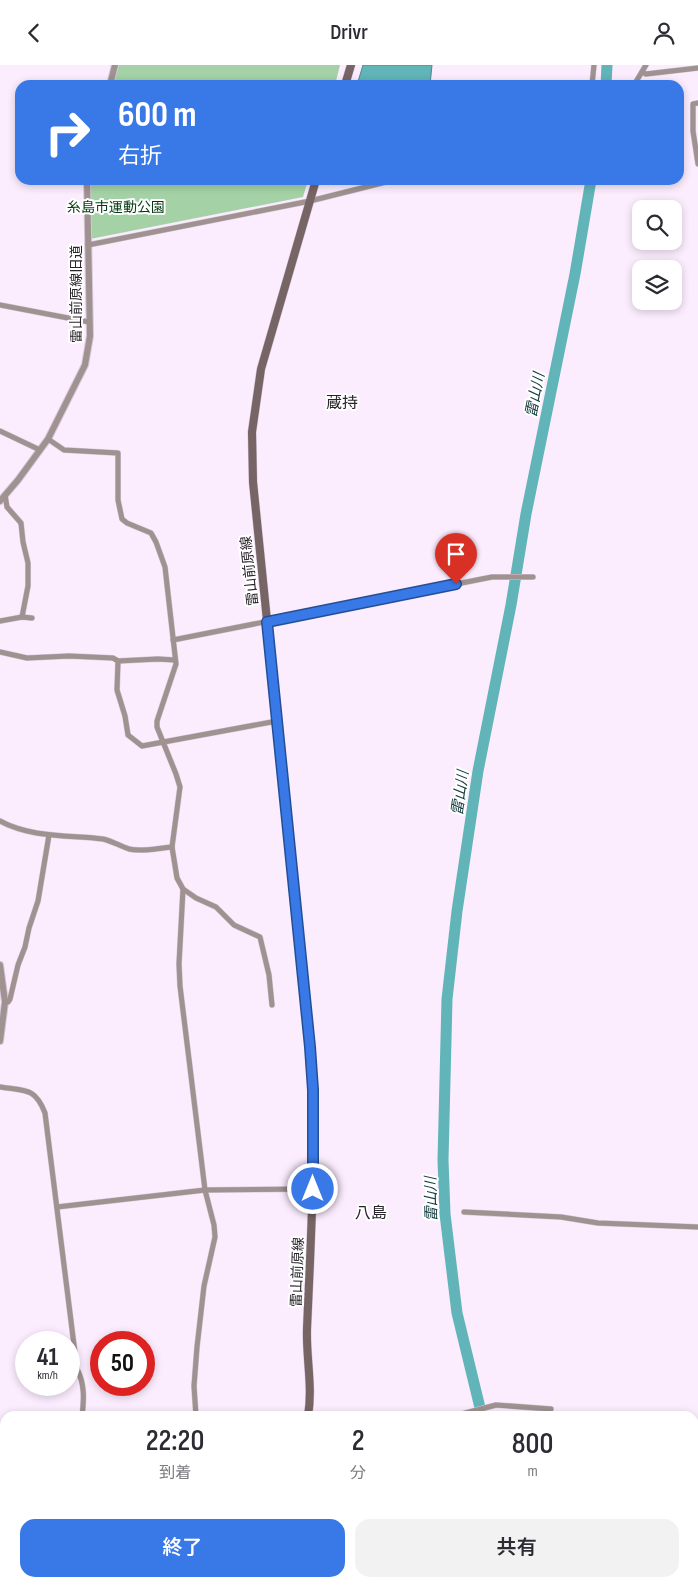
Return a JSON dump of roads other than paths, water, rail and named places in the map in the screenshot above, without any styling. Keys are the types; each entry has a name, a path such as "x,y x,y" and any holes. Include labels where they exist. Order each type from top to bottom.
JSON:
{"main road":[{"path":"346,80 350,65"},
{"name":"雷山前原線","path":"308,1411 310,1392 307,1336 313,1189 313,1090 253,483 252,443 261,369 315,185"}],"street":[{"path":"111,80 114,65"},
{"path":"592,80 594,65"},
{"path":"637,80 646,65"},
{"path":"642,72 646,74 698,69"},
{"path":"698,103 693,104 693,131 698,163"},
{"name":"雷山前原線旧道","path":"0,501 48,439 85,365 89,349 87,185"},
{"path":"88,245 310,201 374,185"},
{"path":"0,305 89,321"},
{"path":"0,431 40,450"},
{"path":"48,439 64,450 118,453 118,499 122,519 151,533 156,542 165,567 176,664 157,721 157,727 180,787 172,847 177,878 183,889 196,898 216,907 234,925 260,937 269,975 272,1005"},
{"path":"5,495 8,507 21,523 28,563 28,586 22,617"},
{"path":"173,640 501,576 533,577"},
{"path":"0,621 22,617 32,618"},
{"path":"0,652 27,658 69,656 113,658 118,661 175,660"},
{"path":"118,661 118,690 128,735 142,746 277,721"},
{"path":"0,821 12,828 48,835 105,839 129,849 140,850 172,847"},
{"path":"4,1002 8,1002 10,999 18,965 38,901 48,835"},
{"path":"183,889 179,965 180,987 205,1190 214,1225 215,1237 204,1286 197,1347 194,1386 196,1411"},
{"path":"0,965 4,1002 0,1041"},
{"path":"0,1087 35,1094 42,1105 47,1121 77,1369 82,1379 82,1411"},
{"path":"57,1207 205,1190 313,1189"},
{"path":"464,1212 561,1217 598,1223 698,1227"},
{"path":"473,1411 496,1405 551,1409"}],"waterway":[{"name":"雷山川","path":"606,80 607,65"},
{"name":"雷山川","path":"481,1411 457,1313 445,1214 443,1160 447,999 457,911 478,771 511,605 526,514 575,274 590,185"}],"district":[{"name":"蔵持","path":"342,402"},
{"name":"八島","path":"371,1212"}],"park label":[{"name":"糸島市運動公園","path":"116,207"}]}
